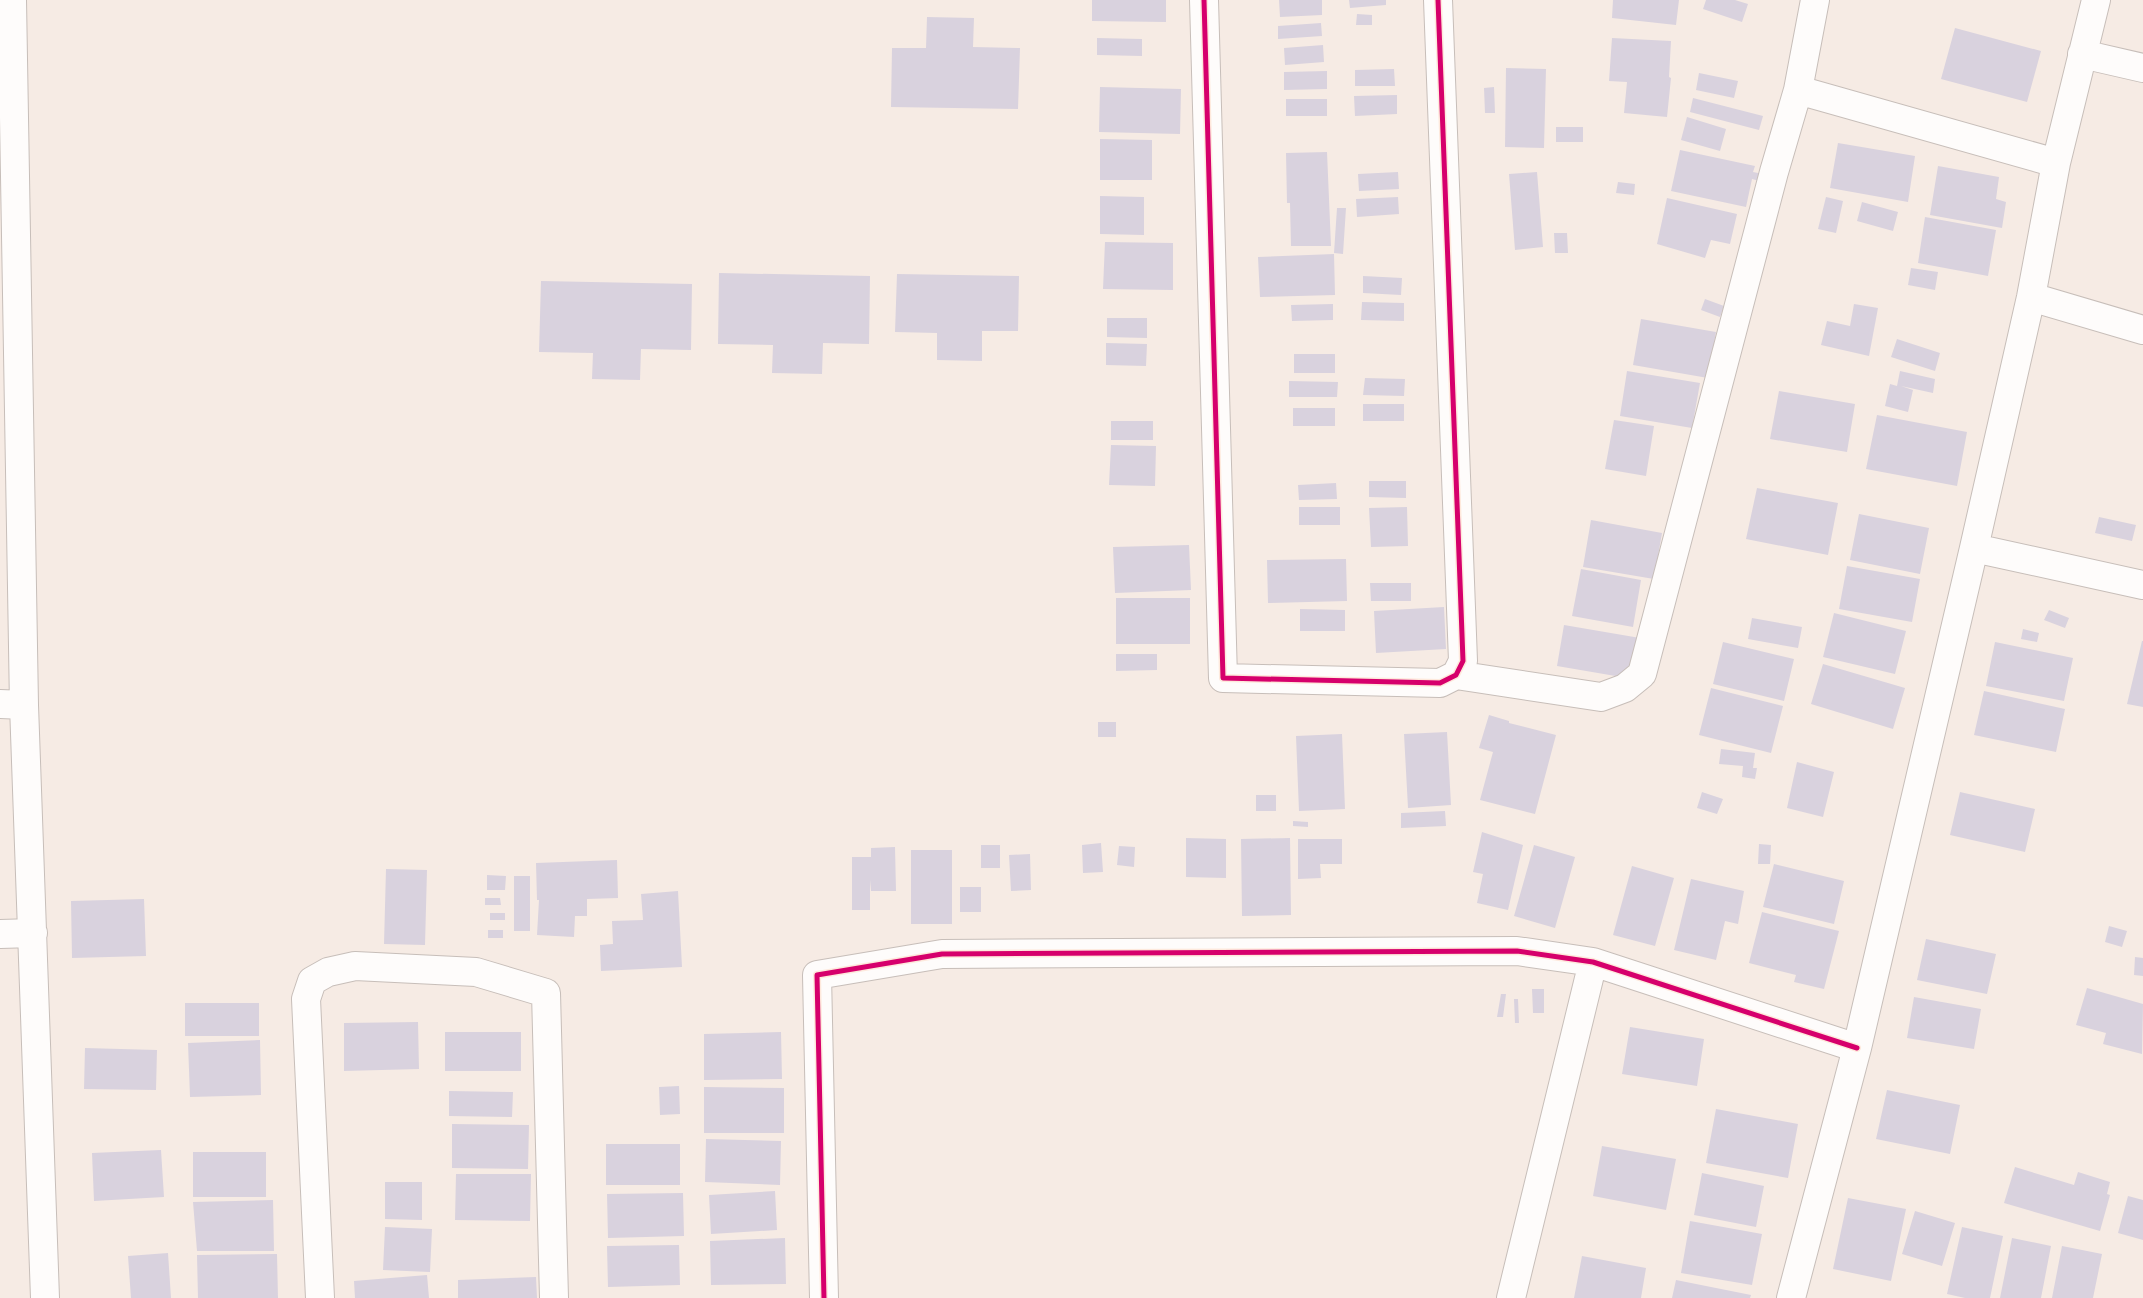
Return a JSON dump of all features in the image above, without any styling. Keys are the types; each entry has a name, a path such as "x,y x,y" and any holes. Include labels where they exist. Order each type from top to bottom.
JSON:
{"street":[{"path":"12,0 12,704 33,933 45,1298"},
{"path":"1204,0 1223,678 1440,683 1456,675 1601,697 1625,688 1642,674 1774,172 1798,90 1815,0"},
{"path":"1438,0 1463,661 1456,675"},
{"path":"1791,1298 1858,1048 2031,297 2056,163 2096,0"},
{"path":"2082,54 2143,68"},
{"path":"1798,90 2056,163"},
{"path":"2031,297 2143,330"},
{"path":"1974,548 2143,585"},
{"path":"0,934 33,933"},
{"path":"824,1298 818,975 942,954 1517,952 1593,962 1858,1048"},
{"path":"1511,1298 1593,962"},
{"path":"320,1298 306,999 312,982 328,972 355,966 476,972 546,993 554,1298"}],"building":[{"path":"1092,0 1166,0 1166,22 1092,21"},
{"path":"1279,0 1322,0 1322,15 1280,17"},
{"path":"1349,0 1386,0 1386,5 1350,8"},
{"path":"1613,0 1679,0 1676,25 1612,18"},
{"path":"1706,0 1735,0 1748,4 1742,22 1703,9"},
{"path":"1357,14 1372,15 1372,25 1356,25"},
{"path":"927,17 974,18 973,47 1020,48 1018,109 891,107 892,48 926,48"},
{"path":"1321,23 1322,36 1278,39 1278,26"},
{"path":"1955,28 2041,51 2027,102 1941,79"},
{"path":"1097,38 1142,39 1142,56 1097,55"},
{"path":"1612,38 1671,41 1669,77 1671,78 1667,117 1624,113 1627,82 1609,81"},
{"path":"1323,45 1324,62 1285,65 1284,48"},
{"path":"1506,68 1546,69 1544,148 1505,147"},
{"path":"1394,69 1395,86 1355,86 1355,70"},
{"path":"1327,71 1327,89 1284,90 1284,72"},
{"path":"1699,73 1738,81 1734,98 1696,90"},
{"path":"1100,87 1181,89 1180,134 1099,132"},
{"path":"1494,87 1495,113 1485,113 1484,88"},
{"path":"1397,95 1397,114 1355,116 1354,96"},
{"path":"1693,98 1763,116 1759,130 1690,112"},
{"path":"1286,99 1327,99 1327,116 1286,116"},
{"path":"1687,117 1726,129 1720,151 1681,140"},
{"path":"1556,127 1583,127 1583,142 1556,142"},
{"path":"1100,139 1152,140 1152,180 1100,180"},
{"path":"1838,143 1915,156 1908,202 1830,188"},
{"path":"1680,150 1755,166 1753,172 1773,176 1771,184 1752,179 1746,207 1671,191"},
{"path":"1327,152 1331,246 1291,246 1290,203 1287,203 1286,153"},
{"path":"1938,166 1999,177 1996,199 2006,202 2002,228 1930,215"},
{"path":"1398,172 1399,189 1359,191 1358,174"},
{"path":"1537,172 1543,247 1515,250 1509,174"},
{"path":"1618,182 1635,184 1634,195 1616,193"},
{"path":"1100,196 1144,197 1144,235 1100,234"},
{"path":"1398,197 1399,214 1357,217 1356,199"},
{"path":"1826,197 1843,201 1836,233 1818,229"},
{"path":"1667,198 1737,214 1730,244 1711,240 1705,258 1657,244"},
{"path":"1862,202 1898,212 1893,231 1857,221"},
{"path":"1337,208 1346,208 1343,254 1334,253"},
{"path":"1925,217 1996,230 1988,276 1918,263"},
{"path":"1554,233 1567,233 1568,253 1555,253"},
{"path":"1105,242 1173,243 1173,290 1103,289"},
{"path":"1334,254 1335,295 1260,297 1258,257"},
{"path":"1911,268 1938,272 1935,290 1908,285"},
{"path":"719,273 870,276 869,344 823,343 822,374 772,373 773,345 718,344"},
{"path":"897,274 1019,276 1018,331 982,331 982,361 937,360 937,333 895,332"},
{"path":"1363,276 1402,278 1401,295 1363,293"},
{"path":"541,281 692,284 691,350 641,349 640,380 592,379 593,353 539,352"},
{"path":"1705,299 1724,306 1720,317 1701,310"},
{"path":"1362,302 1404,303 1404,321 1361,320"},
{"path":"1333,304 1333,320 1292,321 1291,305"},
{"path":"1854,304 1878,308 1869,356 1821,345 1827,321 1850,326"},
{"path":"1107,318 1147,318 1147,338 1107,337"},
{"path":"1641,319 1716,332 1708,378 1633,365"},
{"path":"1897,339 1940,353 1935,371 1891,357"},
{"path":"1106,343 1147,344 1146,366 1106,365"},
{"path":"1294,354 1335,354 1335,373 1294,373"},
{"path":"1627,371 1700,383 1692,428 1620,416"},
{"path":"1900,371 1935,379 1933,393 1901,386 1913,390 1908,412 1885,406 1890,384 1897,386"},
{"path":"1365,378 1405,379 1404,396 1363,395"},
{"path":"1289,381 1338,382 1337,397 1289,397"},
{"path":"1779,391 1855,404 1847,452 1770,439"},
{"path":"1363,404 1404,404 1404,421 1363,421"},
{"path":"1293,408 1335,408 1335,426 1293,426"},
{"path":"1877,415 1967,432 1957,486 1866,469"},
{"path":"1614,420 1654,426 1646,476 1605,469"},
{"path":"1111,421 1153,421 1153,440 1111,440"},
{"path":"1111,445 1156,446 1155,486 1109,485"},
{"path":"1369,481 1406,481 1406,498 1369,497"},
{"path":"1336,483 1337,499 1299,500 1298,485"},
{"path":"1757,488 1838,503 1828,555 1746,539"},
{"path":"1299,507 1340,507 1340,525 1299,525"},
{"path":"1407,507 1408,546 1371,547 1369,508"},
{"path":"1859,514 1929,528 1920,574 1850,560"},
{"path":"2099,517 2136,525 2132,541 2095,533"},
{"path":"1591,520 1662,533 1654,579 1583,567"},
{"path":"1189,545 1191,590 1115,593 1113,547"},
{"path":"1346,559 1347,601 1268,603 1267,560"},
{"path":"1847,566 1920,579 1912,622 1839,609"},
{"path":"1581,569 1641,580 1633,627 1572,616"},
{"path":"1370,583 1411,583 1411,601 1371,601"},
{"path":"1116,598 1190,598 1190,644 1116,644"},
{"path":"1444,607 1446,649 1376,653 1374,611"},
{"path":"1300,609 1345,610 1345,631 1300,631"},
{"path":"2049,610 2069,618 2065,628 2044,620"},
{"path":"1834,613 1906,631 1895,674 1823,657"},
{"path":"1752,618 1802,627 1798,648 1748,639"},
{"path":"1564,625 1640,638 1633,679 1557,666"},
{"path":"2023,629 2039,633 2037,642 2021,639"},
{"path":"2143,641 2143,707 2127,704"},
{"path":"1723,642 1794,659 1784,701 1713,684"},
{"path":"1995,642 2073,658 2064,701 1986,686"},
{"path":"1116,654 1157,654 1157,670 1116,671"},
{"path":"1823,664 1905,688 1893,729 1811,704"},
{"path":"1711,688 1783,706 1771,753 1699,735"},
{"path":"1984,691 2065,709 2056,752 1974,735"},
{"path":"1489,715 1509,721 1509,723 1556,735 1535,814 1480,800 1493,752 1479,748"},
{"path":"1098,722 1116,722 1116,737 1098,737"},
{"path":"1447,732 1451,805 1408,808 1404,734"},
{"path":"1342,734 1345,809 1299,811 1296,736"},
{"path":"1721,749 1755,753 1753,768 1757,768 1755,779 1742,777 1743,766 1719,764"},
{"path":"1797,762 1834,772 1823,817 1787,808"},
{"path":"1702,792 1723,799 1717,814 1697,808"},
{"path":"1960,792 2035,809 2025,852 1950,835"},
{"path":"1256,795 1276,795 1276,811 1256,811"},
{"path":"1445,811 1446,826 1401,828 1401,813"},
{"path":"1293,821 1308,822 1308,827 1293,826"},
{"path":"1482,832 1523,845 1508,910 1477,903 1483,874 1473,872"},
{"path":"1186,838 1226,839 1226,878 1186,877"},
{"path":"1290,838 1291,915 1242,916 1241,839"},
{"path":"1298,839 1342,839 1342,864 1320,864 1321,878 1298,879"},
{"path":"1101,843 1103,872 1083,873 1082,845"},
{"path":"1759,844 1771,845 1770,864 1758,864"},
{"path":"981,845 1000,845 1000,868 981,868"},
{"path":"1534,845 1575,857 1555,928 1514,916"},
{"path":"1119,846 1135,847 1134,867 1117,865"},
{"path":"895,847 896,891 871,891 870,880 870,910 852,910 852,857 871,857 871,848"},
{"path":"911,850 952,850 952,924 911,924"},
{"path":"1030,854 1031,890 1011,891 1009,855"},
{"path":"617,860 618,898 587,899 587,916 575,916 574,937 537,935 539,900 537,900 536,863"},
{"path":"1774,864 1844,881 1834,924 1763,907"},
{"path":"1632,866 1674,878 1655,946 1613,935"},
{"path":"386,869 427,870 425,945 384,944"},
{"path":"487,875 506,876 505,890 487,890"},
{"path":"514,876 530,876 530,931 514,931"},
{"path":"1691,879 1744,891 1738,924 1725,921 1716,960 1674,950"},
{"path":"960,887 981,887 981,912 960,912"},
{"path":"678,891 682,967 601,971 600,945 613,944 612,921 643,920 641,894"},
{"path":"485,898 500,898 501,905 485,905"},
{"path":"144,899 146,956 72,958 71,901"},
{"path":"1762,912 1839,931 1824,989 1794,982 1796,975 1749,963"},
{"path":"490,913 505,913 505,920 490,920"},
{"path":"2109,926 2127,931 2122,947 2105,942"},
{"path":"488,930 503,930 503,938 488,938"},
{"path":"1926,939 1996,954 1987,994 1917,980"},
{"path":"2135,957 2143,958 2143,976 2134,975"},
{"path":"2087,988 2143,1004 2142,1054 2103,1044 2106,1033 2076,1025"},
{"path":"1532,989 1544,989 1544,1013 1533,1013"},
{"path":"1501,994 1506,994 1503,1017 1497,1017"},
{"path":"1914,997 1981,1009 1974,1049 1907,1038"},
{"path":"1514,999 1518,999 1519,1023 1515,1023"},
{"path":"185,1003 259,1003 259,1036 185,1036"},
{"path":"418,1022 419,1069 344,1071 344,1023"},
{"path":"1630,1027 1704,1039 1697,1086 1622,1074"},
{"path":"445,1032 521,1032 521,1071 445,1071"},
{"path":"781,1032 782,1079 704,1080 704,1034"},
{"path":"260,1040 261,1095 190,1097 188,1043"},
{"path":"85,1048 157,1050 156,1090 84,1089"},
{"path":"679,1086 680,1114 660,1115 659,1087"},
{"path":"704,1087 784,1088 784,1133 704,1133"},
{"path":"1887,1090 1960,1105 1950,1154 1876,1139"},
{"path":"449,1091 513,1092 512,1117 449,1116"},
{"path":"1716,1109 1798,1124 1788,1178 1706,1163"},
{"path":"452,1124 529,1125 528,1169 452,1168"},
{"path":"706,1139 781,1141 780,1185 705,1182"},
{"path":"606,1144 680,1144 680,1185 606,1185"},
{"path":"1602,1146 1676,1159 1666,1210 1593,1196"},
{"path":"161,1150 164,1197 94,1201 92,1153"},
{"path":"193,1152 266,1152 266,1197 193,1197"},
{"path":"2015,1167 2074,1185 2078,1172 2110,1182 2107,1194 2110,1195 2100,1231 2004,1203"},
{"path":"1702,1173 1764,1186 1756,1227 1694,1215"},
{"path":"456,1174 531,1174 530,1221 455,1220"},
{"path":"385,1182 422,1182 422,1220 385,1219"},
{"path":"775,1191 777,1230 711,1234 709,1195"},
{"path":"683,1193 684,1236 608,1238 607,1194"},
{"path":"2128,1196 2143,1200 2143,1240 2118,1233"},
{"path":"1848,1198 1906,1209 1891,1281 1833,1269"},
{"path":"273,1200 274,1251 197,1251 193,1202"},
{"path":"1915,1211 1955,1223 1942,1266 1902,1254"},
{"path":"1690,1221 1762,1234 1752,1285 1681,1273"},
{"path":"385,1227 432,1229 430,1272 383,1270"},
{"path":"1962,1227 2003,1236 1990,1298 1965,1298 1947,1294"},
{"path":"785,1238 786,1284 711,1285 710,1241"},
{"path":"2012,1238 2051,1246 2041,1298 2000,1298"},
{"path":"679,1245 680,1285 608,1287 607,1246"},
{"path":"2062,1246 2102,1254 2093,1298 2052,1298"},
{"path":"168,1253 171,1298 131,1298 128,1256"},
{"path":"277,1254 278,1298 198,1298 197,1255"},
{"path":"1582,1256 1646,1268 1641,1298 1574,1298"},
{"path":"427,1275 429,1298 355,1298 354,1281"},
{"path":"536,1277 537,1298 458,1298 458,1280"},
{"path":"1676,1280 1751,1295 1750,1298 1672,1298"}],"cycle path":[{"path":"1204,0 1223,678 1440,683 1456,675 1463,661 1438,0"},
{"path":"824,1298 817,975 942,954 1517,951 1593,962 1857,1048"}]}
